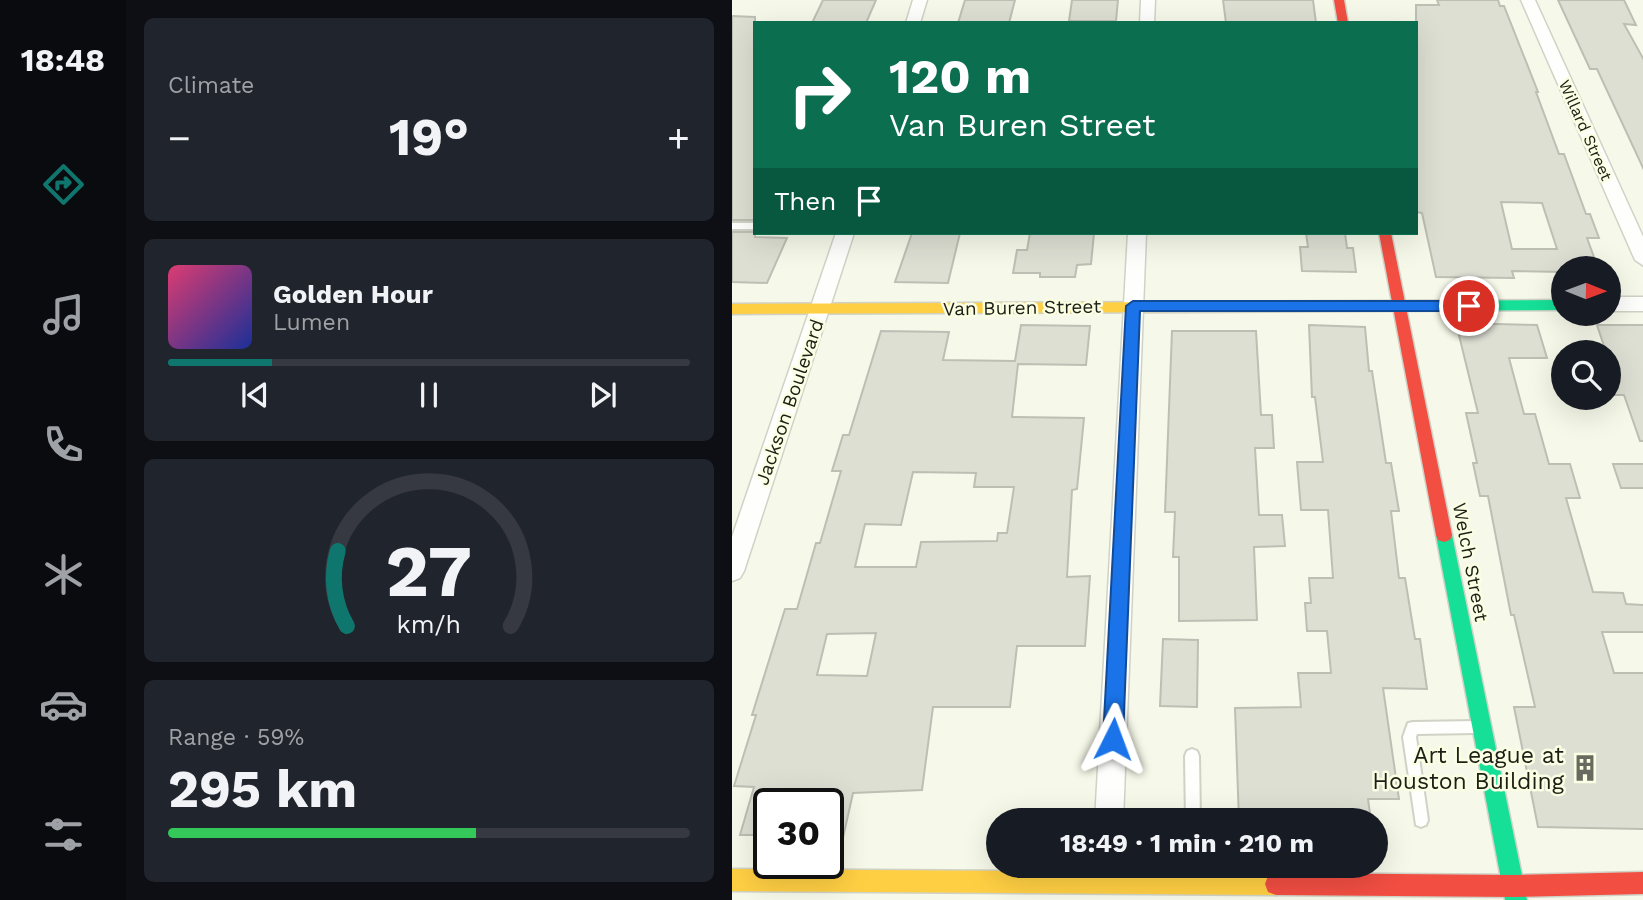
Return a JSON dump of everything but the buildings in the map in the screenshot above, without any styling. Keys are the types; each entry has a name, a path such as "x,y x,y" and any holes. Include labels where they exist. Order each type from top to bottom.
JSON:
{"street":[{"path":"914,21 920,0"},
{"path":"1147,21 1148,0"},
{"path":"1339,0 1343,21"},
{"name":"Willard Street","path":"1528,0 1644,260"},
{"name":"Jackson Boulevard","path":"732,571 844,235"},
{"path":"1110,808 1137,235"},
{"name":"Welch Street","path":"1385,235 1515,893"},
{"path":"1621,304 1644,304"},
{"name":"Van Buren Street","path":"732,309 1551,305"},
{"path":"732,880 1193,884 1515,893 1644,883"}],"lane":[{"path":"732,226 753,226"},
{"path":"1421,820 1409,737 1413,728 1482,727"},
{"path":"1192,756 1193,808"},
{"path":"1193,878 1193,884"}],"traffic: fast":[{"path":"1186,307 1551,305"},
{"path":"1444,535 1516,900"}],"traffic: slow":[{"path":"732,309 1186,307"},
{"path":"732,880 1276,884"}],"traffic: jam":[{"path":"1339,0 1343,21"},
{"path":"1385,235 1444,535"},
{"path":"1276,884 1514,886 1644,883"}],"place":[{"name":"Art League at Houston Building","path":"1585,768"}],"route":[{"path":"1113,739 1133,306 1469,306"}]}
